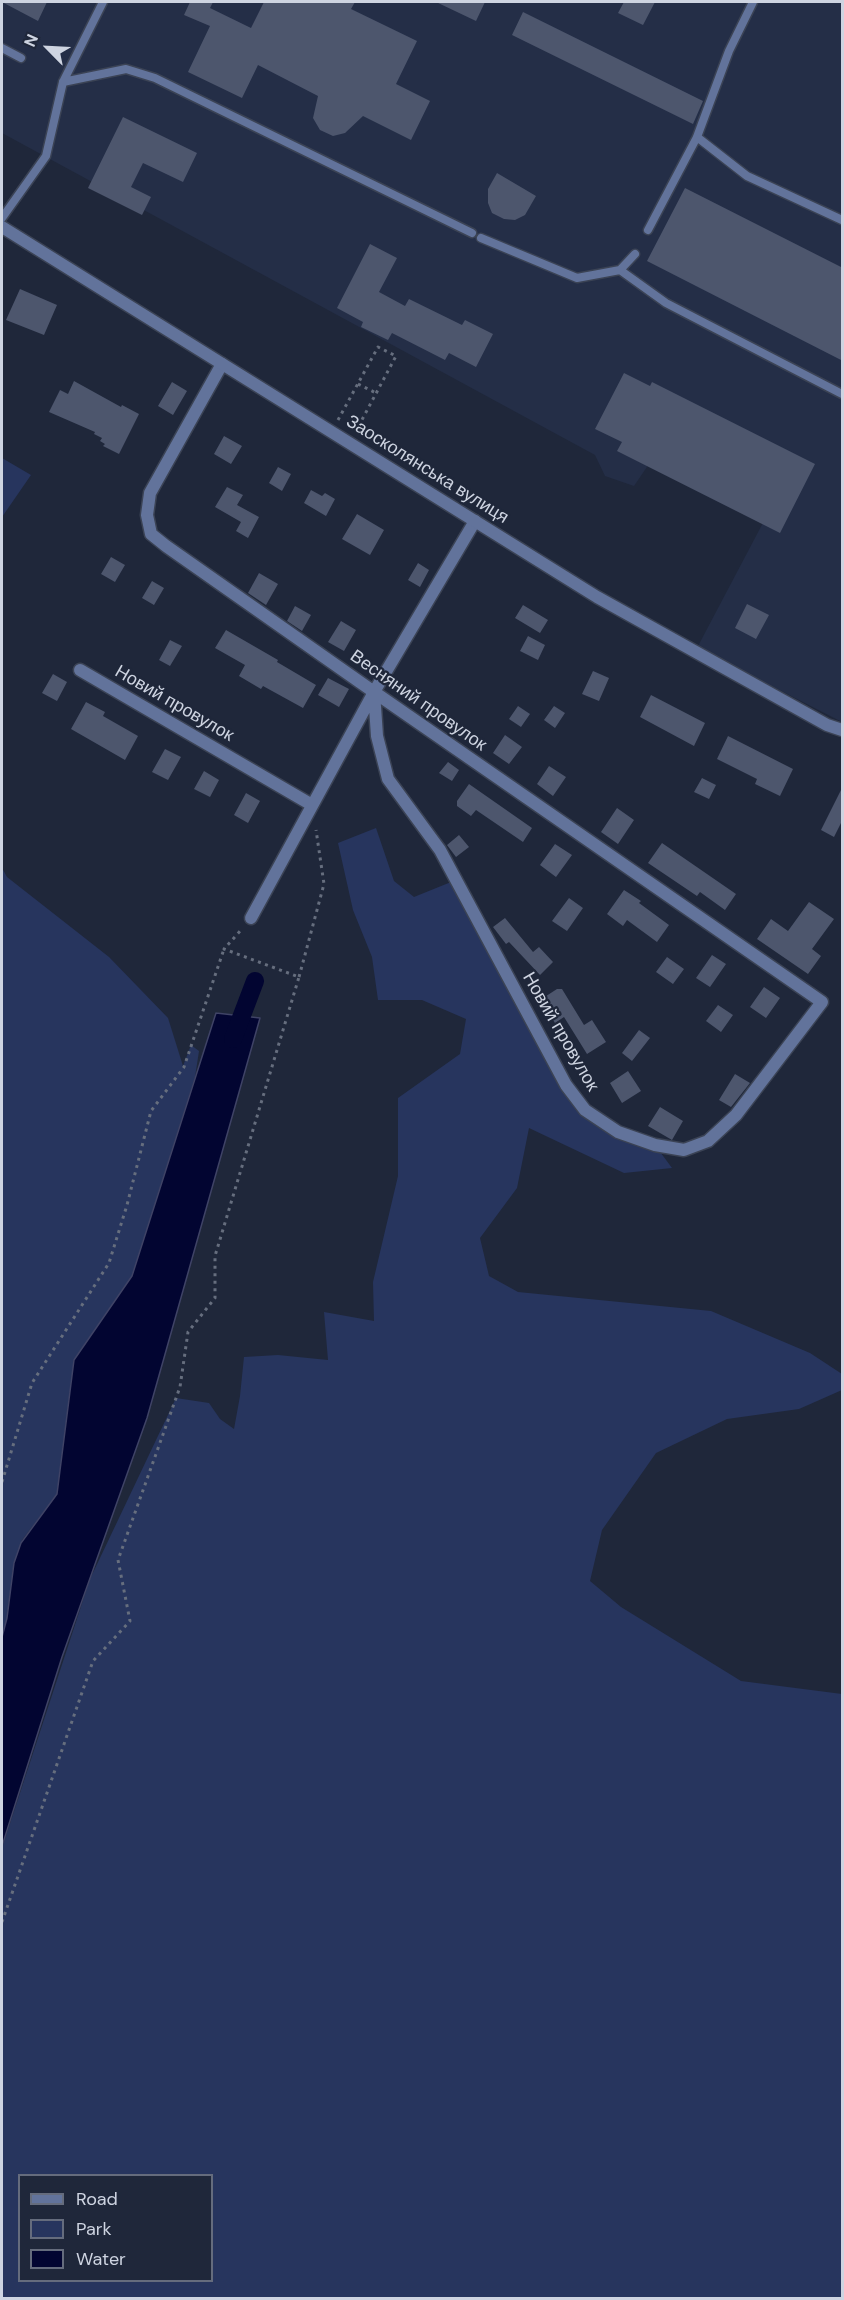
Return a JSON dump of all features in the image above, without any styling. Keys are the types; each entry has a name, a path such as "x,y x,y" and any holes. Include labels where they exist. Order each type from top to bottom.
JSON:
{"street":[{"name":"Заосколянська вулиця","path":"2,226 597,597 827,725 843,730"},
{"name":"Весняний провулок","path":"222,364 150,493 147,515 151,534 374,692 822,1002"},
{"path":"251,918 374,692 475,521"},
{"name":"Новий провулок","path":"80,670 312,805"},
{"name":"Новий провулок","path":"374,692 377,736 388,779 440,850 566,1085 585,1110 618,1132 655,1145 684,1150 708,1141 736,1114 822,1002"}],"lane":[{"path":"2,218 46,156 63,82 103,2"},
{"path":"648,230 697,137 729,51 753,2"},
{"path":"2,48 21,58"},
{"path":"63,82 126,69 155,78 472,233"},
{"path":"697,137 747,176 843,220"},
{"path":"481,238 577,278 620,270 635,254"},
{"path":"620,270 666,303 843,394"}],"path":[{"path":"332,432 378,347 396,356 349,443"},
{"path":"358,384 376,393"},
{"path":"2,1922 93,1661 130,1621 118,1560 180,1387 188,1332 215,1298 215,1256 299,977 324,884 312,805"},
{"path":"2,1482 32,1383 109,1263 128,1205 151,1111 183,1067 224,949 251,918"},
{"path":"224,949 299,977"}],"shaded area":[{"path":"2,2 842,2 842,722 697,648 765,519 651,461 634,486 605,476 595,455 2,133"}],"green space":[{"path":"2,458 31,475 2,517"},
{"path":"376,828 394,881 414,897 456,880 566,1085 605,1123 655,1145 672,1168 624,1173 529,1128 517,1188 480,1238 489,1276 518,1292 711,1311 810,1353 842,1374 842,1390 799,1409 727,1419 656,1453 602,1530 590,1581 621,1607 741,1681 842,1694 842,2298 2,2298 2,1848 90,1579 176,1398 209,1403 220,1419 234,1429 244,1357 278,1355 328,1360 324,1312 374,1321 373,1282 398,1176 398,1098 460,1054 466,1019 422,1000 378,1000 372,957 353,910 338,843"},
{"path":"2,868 7,877 109,957 168,1018 183,1066 191,1045 199,1051 195,1077 132,1276 74,1360 57,1494 22,1540 13,1569 7,1618 2,1637"}],"water":[{"path":"216,1013 260,1018 147,1418 62,1657 2,1846 2,1637 7,1618 14,1563 21,1543 57,1494 74,1360 132,1276"}],"building":[{"path":"2,2 47,2 38,21"},
{"path":"190,2 213,2 210,8 251,28 264,2 355,2 351,9 417,41 396,84 430,101 411,140 363,116 345,133 333,136 320,130 313,118 318,96 258,65 242,98 188,72 210,26 184,15"},
{"path":"436,2 485,2 476,21"},
{"path":"624,2 655,2 643,25 618,13"},
{"path":"523,12 703,101 693,124 512,35"},
{"path":"123,117 197,153 183,182 143,163 131,187 151,197 142,215 88,188"},
{"path":"497,173 536,196 525,215 515,220 504,219 492,213 488,203 488,189"},
{"path":"685,188 843,268 843,361 647,261"},
{"path":"370,244 397,258 379,292 405,306 409,299 462,325 465,320 493,334 476,367 449,353 445,360 392,333 388,340 361,327 363,322 337,308"},
{"path":"20,289 57,305 44,335 6,320"},
{"path":"624,373 650,386 652,382 815,464 780,533 617,451 622,442 595,429"},
{"path":"74,381 121,407 122,405 139,414 119,454 103,446 105,444 100,441 102,438 94,434 95,432 49,412 60,390 68,394"},
{"path":"172,382 187,391 173,415 158,406"},
{"path":"224,436 242,446 231,464 214,454"},
{"path":"278,467 291,474 282,491 269,483"},
{"path":"227,487 243,495 237,505 259,517 248,538 236,531 241,522 215,507"},
{"path":"311,490 322,496 325,493 335,499 326,516 304,503"},
{"path":"357,514 384,530 370,555 342,539"},
{"path":"111,557 125,565 115,582 101,574"},
{"path":"418,563 429,570 420,587 408,580"},
{"path":"259,573 278,584 266,605 248,593"},
{"path":"152,581 164,588 154,605 142,598"},
{"path":"747,604 769,615 756,639 735,628"},
{"path":"523,605 548,620 540,633 515,618"},
{"path":"295,606 311,615 302,631 287,621"},
{"path":"341,621 356,630 344,651 328,642"},
{"path":"226,630 316,685 303,708 239,676 245,665 215,648"},
{"path":"528,636 545,645 538,660 520,651"},
{"path":"170,640 182,646 170,666 159,660"},
{"path":"593,671 609,678 599,701 582,694"},
{"path":"53,674 67,682 57,701 42,693"},
{"path":"328,678 349,689 339,707 318,695"},
{"path":"651,695 705,723 694,746 640,717"},
{"path":"86,702 105,712 103,716 138,736 125,760 71,729"},
{"path":"518,706 530,714 521,727 509,719"},
{"path":"554,706 565,713 555,728 544,720"},
{"path":"505,735 522,747 509,764 493,753"},
{"path":"728,736 793,769 780,796 755,784 757,779 717,759"},
{"path":"165,749 181,757 168,780 152,772"},
{"path":"448,762 459,770 452,781 439,773"},
{"path":"549,766 566,777 553,796 537,784"},
{"path":"204,771 219,780 210,797 194,789"},
{"path":"702,778 716,785 709,799 694,792"},
{"path":"469,784 532,828 523,842 476,810 471,816 457,806 457,801"},
{"path":"843,786 843,819 834,837 821,830"},
{"path":"246,793 260,801 248,823 234,815"},
{"path":"617,808 634,820 618,844 601,832"},
{"path":"459,835 469,847 456,857 447,845"},
{"path":"662,843 736,894 725,910 700,892 697,896 648,863"},
{"path":"555,844 572,855 556,877 540,865"},
{"path":"624,890 669,925 657,942 627,920 623,926 607,914"},
{"path":"569,898 583,908 567,931 552,921"},
{"path":"809,902 834,919 812,949 821,956 808,974 757,939 771,919 788,931"},
{"path":"505,918 533,952 539,947 553,962 540,975 509,942 506,944 493,927"},
{"path":"712,955 726,964 710,987 696,978"},
{"path":"667,957 684,969 673,984 656,972"},
{"path":"764,987 780,998 766,1018 750,1007"},
{"path":"557,989 562,989 584,1025 592,1020 606,1042 587,1054 564,1017 555,1023 540,1000"},
{"path":"718,1005 733,1015 721,1032 706,1021"},
{"path":"639,1030 650,1038 632,1061 622,1053"},
{"path":"628,1071 641,1091 622,1103 610,1083"},
{"path":"735,1074 750,1083 731,1107 719,1100"},
{"path":"660,1107 683,1121 672,1140 648,1126"}],"waterway":[{"path":"233,1039 255,981"}]}
